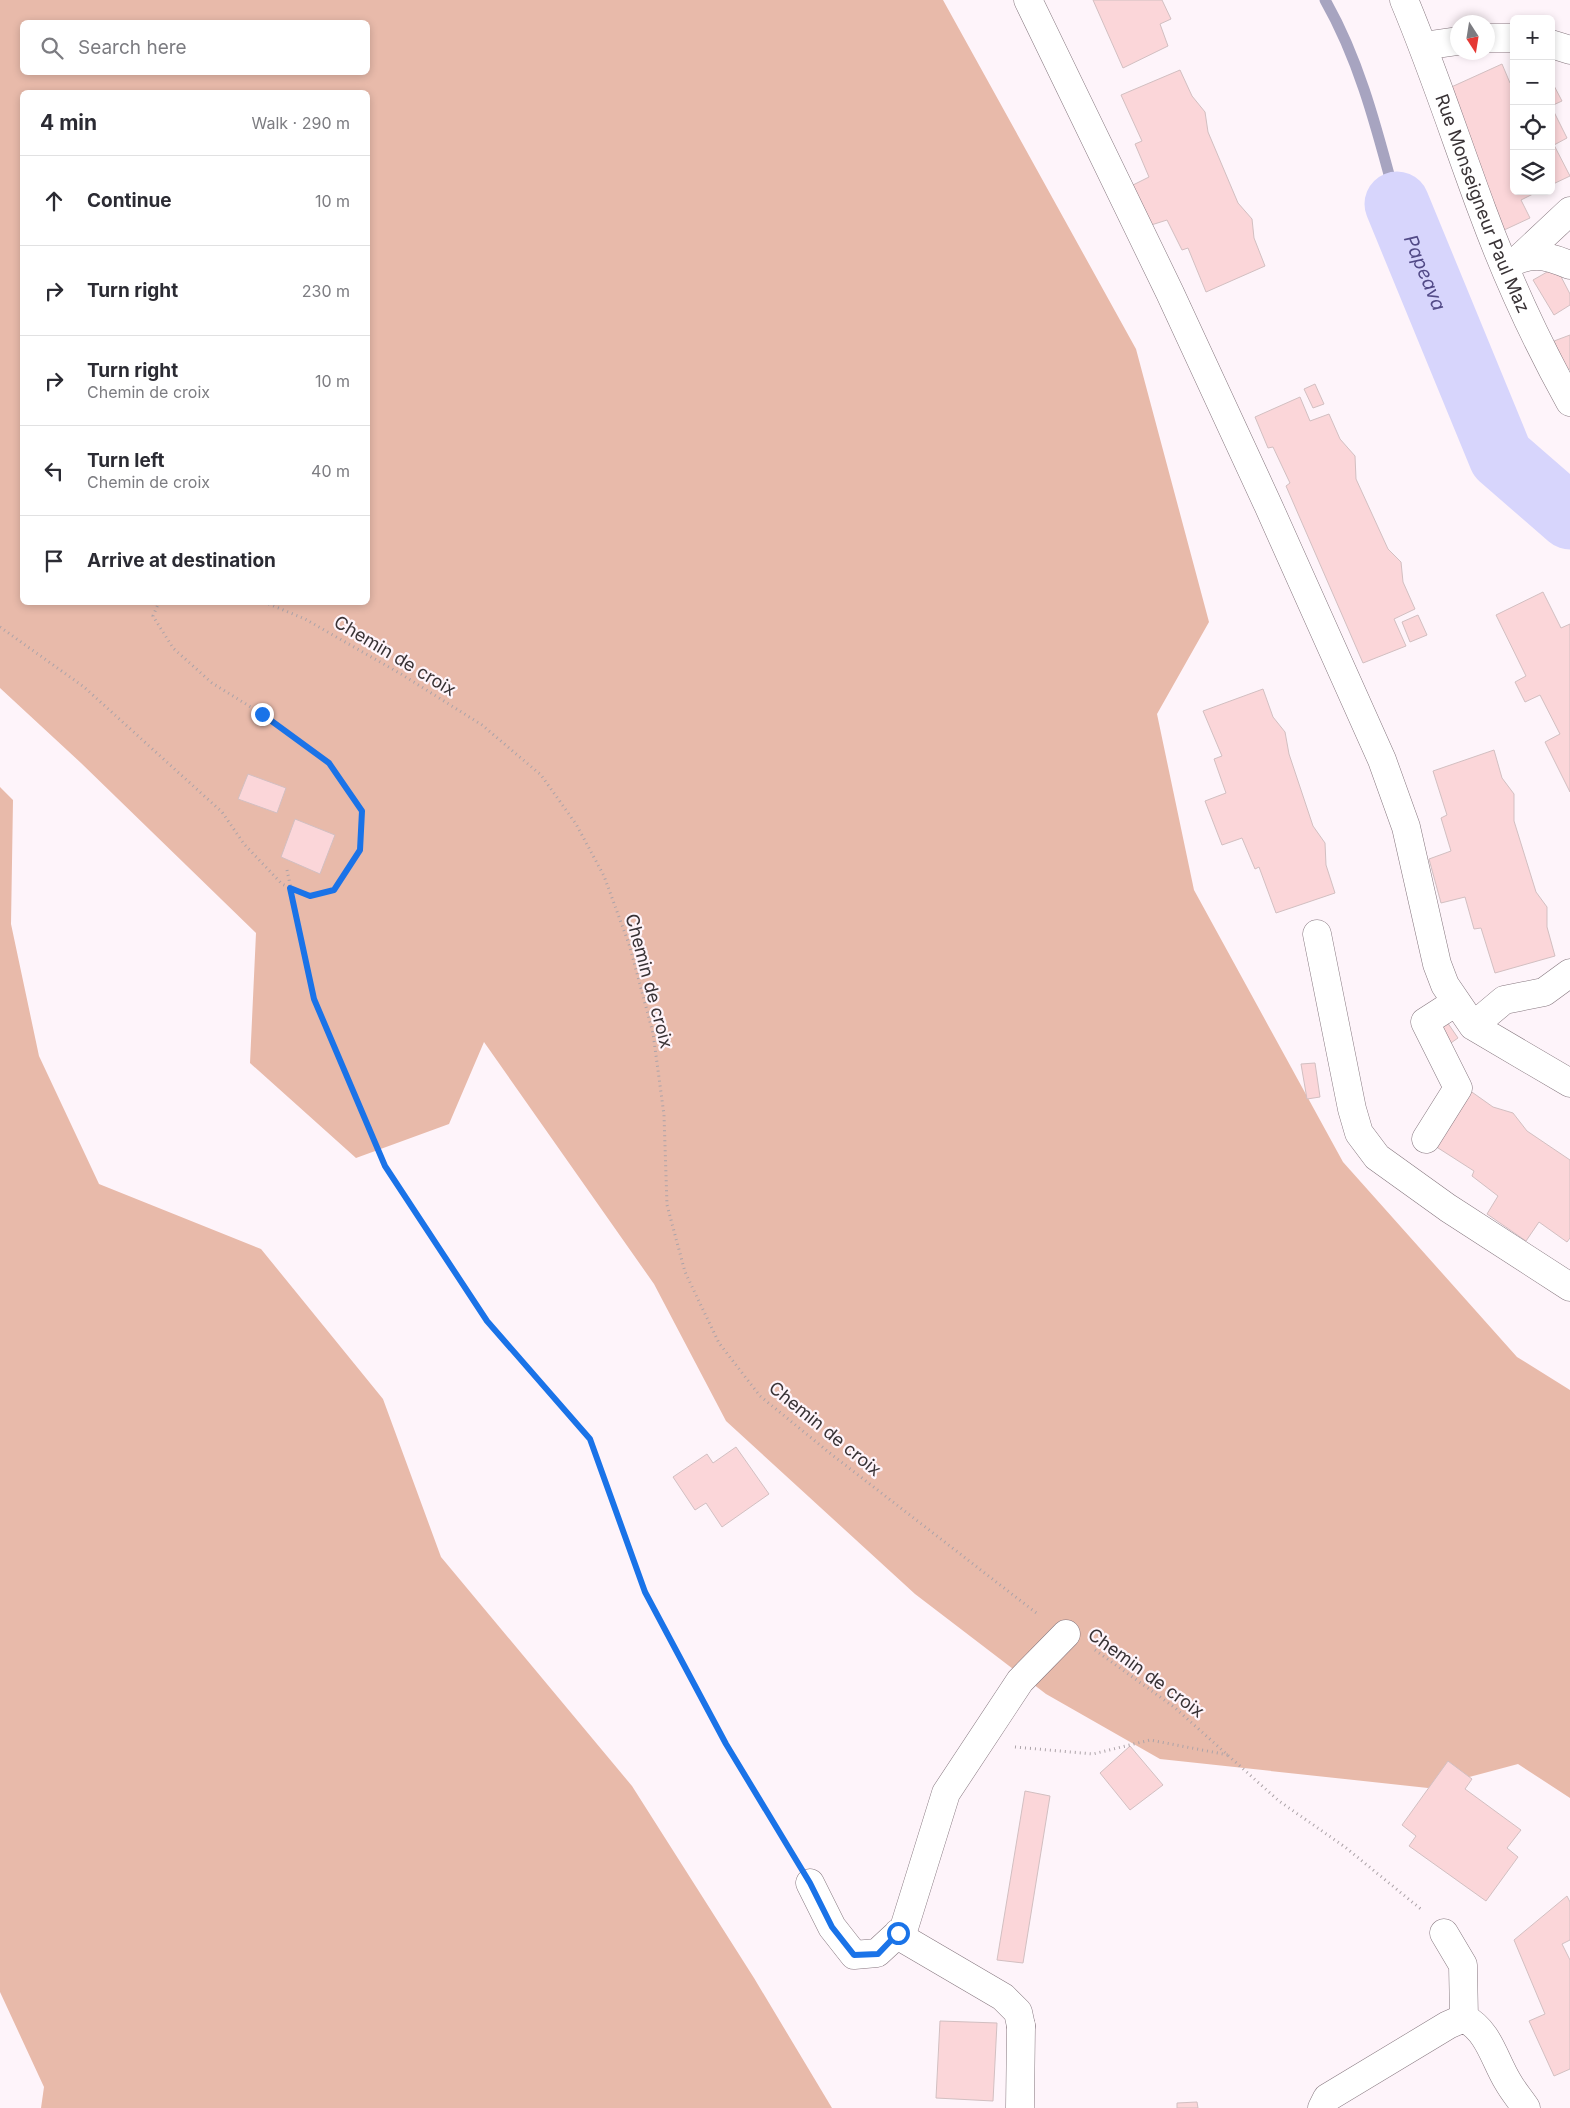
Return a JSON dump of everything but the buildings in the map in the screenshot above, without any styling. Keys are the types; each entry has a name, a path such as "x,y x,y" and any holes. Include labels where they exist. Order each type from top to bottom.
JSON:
{"street":[{"path":"1028,0 1170,292 1382,760 1406,827 1437,964 1445,985 1473,1026 1570,1082"},
{"name":"Rue Monseigneur Paul Maz","path":"1404,0 1423,46 1483,211 1513,261 1550,366 1570,402"},
{"path":"1495,38 1510,38"},
{"path":"1423,46 1450,42"},
{"path":"1555,45 1570,50"},
{"path":"1513,261 1570,211"},
{"path":"1513,261 1546,256 1570,265"},
{"path":"1318,934 1352,1109 1359,1133 1377,1157 1448,1208 1570,1288"},
{"path":"1473,1026 1504,1000 1544,992 1570,973"},
{"path":"1426,1139 1458,1088 1425,1022 1456,1002"},
{"path":"810,1883 832,1927 854,1955 878,1954 904,1928 946,1793 977,1743 1020,1681 1066,1634"},
{"path":"898,1933 904,1939 1003,1997 1018,2012 1021,2026 1020,2108"},
{"path":"1444,1934 1463,1966 1464,2018"},
{"path":"1322,2108 1327,2098 1448,2025 1464,2018"},
{"path":"1464,2018 1475,2024 1490,2044 1507,2081 1526,2108"}],"path":[{"path":"0,627 84,687 112,711 222,812 244,844 282,884 310,896 334,890 360,850 362,811 329,763 262,714 212,683 173,648 154,616 158,605"},
{"name":"Chemin de croix","path":"271,605 305,619 426,689 482,724 541,775 576,824 604,876 630,947 653,1033 664,1116 667,1205 685,1272 720,1343 760,1396 830,1454 1048,1622 1066,1634 1085,1643 1174,1707 1280,1801 1345,1847 1418,1905 1444,1934"},
{"path":"287,870 314,999 385,1166 487,1321 590,1439 645,1592 726,1744 810,1883"},
{"path":"977,1743 1093,1754 1150,1740 1229,1755"}],"shaded area":[{"path":"0,0 943,0 1136,349 1209,622 1157,714 1194,890 1343,1162 1517,1357 1570,1390 1570,1798 1518,1764 1428,1788 1160,1759 1046,1694 915,1594 726,1421 654,1284 484,1042 449,1124 356,1158 250,1063 256,933 81,763 0,688"},
{"path":"0,787 13,800 11,924 39,1056 99,1184 261,1249 383,1399 441,1557 632,1786 754,1978 832,2108 41,2108 44,2087 0,1992"}],"waterway":[{"name":"Papeava","path":"1325,0 1338,24 1359,74 1397,204"},
{"name":"Papeava","path":"1397,204 1501,457 1570,517"}],"route":[{"path":"262,714 329,763 362,811 360,850 334,890 310,896 290,888 314,999 385,1166 487,1321 590,1439 645,1592 726,1744 810,1883 832,1927 854,1955 878,1954 898,1933"}]}
